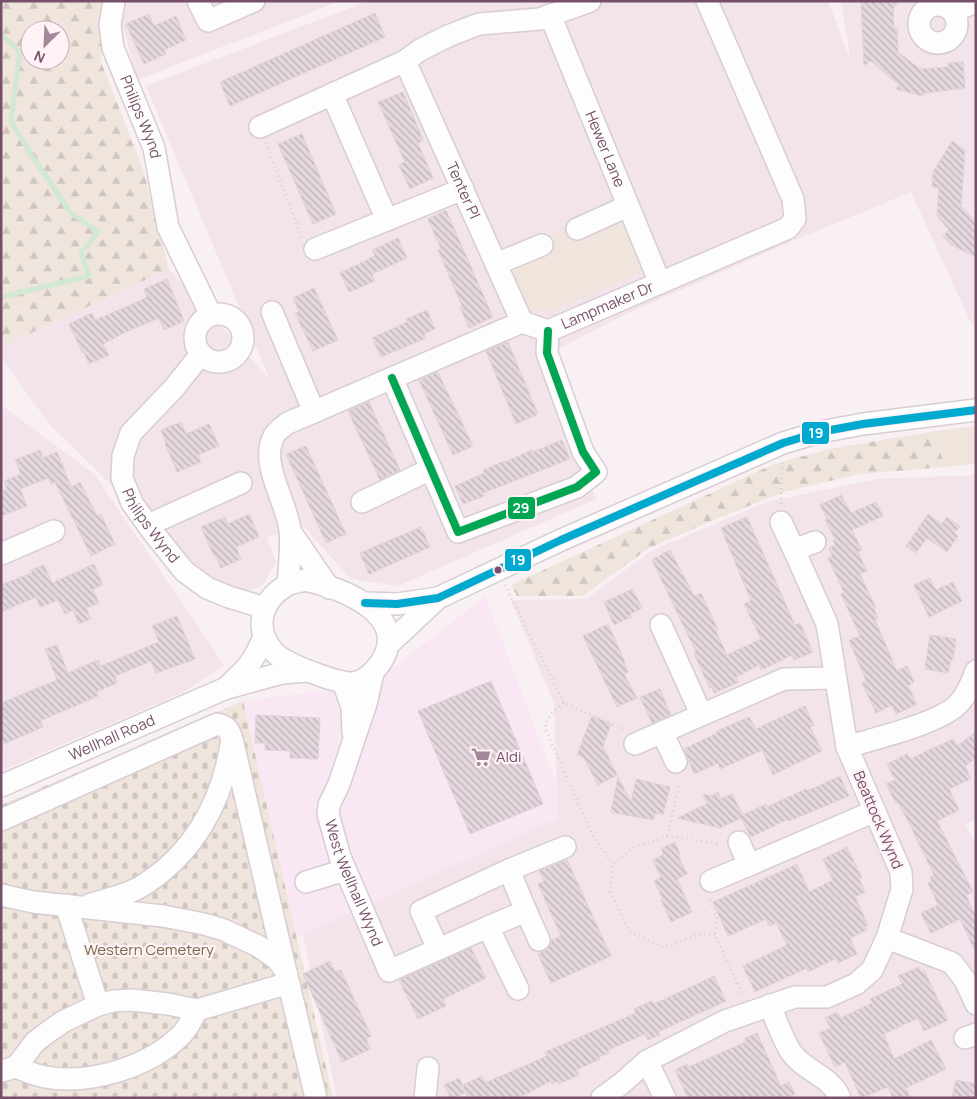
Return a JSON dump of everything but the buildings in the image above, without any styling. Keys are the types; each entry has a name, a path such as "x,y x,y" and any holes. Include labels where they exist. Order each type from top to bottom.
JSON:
{"street":[{"name":"Philips Wynd","path":"114,1 110,25 113,48 154,148 168,227 211,315"},
{"path":"198,1 208,21 254,1"},
{"path":"260,127 405,61 420,50 478,24 540,19 590,1"},
{"name":"Lampmaker Dr","path":"522,322 548,331 788,228 795,219 793,199 707,1"},
{"path":"953,11 976,2"},
{"name":"Hewer Lane","path":"550,15 660,283"},
{"name":"Tenter Pl","path":"405,61 522,322"},
{"path":"332,94 387,220"},
{"path":"315,249 463,189"},
{"path":"576,229 628,206"},
{"path":"496,264 542,245"},
{"path":"272,312 314,412"},
{"path":"211,315 227,315 234,319 242,332 240,348 236,354 230,359 222,361 214,361 200,354 196,347 195,331 204,318 211,315"},
{"path":"288,584 290,531 270,464 269,451 274,435 288,423 522,322"},
{"path":"392,378 458,532 577,487 596,472 583,452 547,354 548,331"},
{"name":"Philips Wynd","path":"200,354 174,388 131,433 123,456 122,478 132,503 184,571 207,588 265,608"},
{"path":"265,608 272,596 288,584 306,580 366,603 397,604 438,598 561,540 782,443 820,432 863,424 976,410"},
{"path":"362,502 431,469"},
{"path":"148,525 240,483"},
{"name":"Beattock Wynd","path":"602,1098 647,1061 725,1021 795,997 827,997 856,984 872,970 887,938 902,889 901,872 847,747 827,624 781,522"},
{"path":"1,554 54,531"},
{"path":"290,531 329,588"},
{"path":"794,550 815,542"},
{"path":"390,643 438,598"},
{"path":"343,682 354,683 373,674 387,654 390,643 387,629 380,616 366,603"},
{"name":"Wellhall Road","path":"265,608 262,622 264,637 275,653 292,664 343,682"},
{"path":"661,625 701,714"},
{"name":"Wellhall Road","path":"224,689 248,668 264,637"},
{"name":"Wellhall Road","path":"1,786 224,689 282,673 311,671"},
{"path":"847,747 934,720 960,703 972,684 976,671"},
{"name":"West Wellhall Wynd","path":"373,674 366,704 353,744 329,805 328,814 340,856 389,971 526,911"},
{"path":"676,762 648,738 784,679 835,678"},
{"name":"West Wellhall Wynd","path":"343,682 352,707 353,744"},
{"path":"1,820 217,724 225,725 230,731 232,739 316,1098"},
{"path":"66,905 92,904 140,886 162,871 193,841 206,821 214,801 229,757 232,739"},
{"path":"711,881 743,851 875,811"},
{"path":"438,950 421,910 565,847"},
{"path":"306,882 346,870"},
{"path":"509,870 539,940"},
{"path":"1,894 33,902 163,916 204,924 224,930 258,946 277,959 287,978"},
{"path":"66,905 98,1006"},
{"path":"488,927 518,989"},
{"path":"887,938 952,963 965,980 976,1004"},
{"path":"8,1069 48,1032 70,1018 98,1006 132,1000 168,1004 197,1010 287,978"},
{"path":"760,1009 792,1053 814,1073 830,1082 840,1098"},
{"path":"8,1069 44,1077 61,1078 95,1076 117,1072 142,1062 169,1044 182,1033 197,1010"},
{"path":"647,1061 665,1098"},
{"path":"425,1098 428,1068"}],"path":[{"path":"260,127 303,241 315,249"},
{"path":"781,522 782,443"},
{"path":"497,570 564,703 648,738"},
{"path":"564,703 550,713 545,728 591,833 613,864 610,892 630,932 663,947 673,945 698,934 715,935"},
{"path":"667,836 683,769 676,762"},
{"path":"613,864 635,847 667,836 743,851"},
{"path":"711,881 705,884 717,918 715,935 760,1009"}],"shaded area":[{"path":"116,1 340,1 137,80"},
{"path":"368,1 828,1 851,62 841,1 976,1 976,321 972,325 911,192 626,314 540,358 596,499 398,586 351,579 304,527 267,537 276,562 263,585 248,592 220,582 189,560 51,426 1,358 1,347 169,269 270,380 146,86"},
{"path":"1,405 95,475 224,665 182,693 1,771"},
{"path":"976,475 976,819 965,824 976,844 976,1098 337,1098 303,934 558,818 554,704 511,600 586,599 651,551 766,502 879,479"},
{"path":"485,596 557,785 558,818 296,936 243,701 327,690 397,665"}],"green space":[{"path":"1,1 107,1 101,62 143,169 169,269 1,347"},
{"path":"625,217 641,272 553,311 521,310 503,271 543,237 569,228 576,240"},
{"path":"976,426 976,464 944,467 936,431"},
{"path":"936,431 944,467 860,474 787,491 649,548 583,596 517,596 511,585 774,464 829,449"},
{"name":"Western Cemetery","path":"243,701 333,1098 1,1098 1,805"}],"waterway":[{"path":"1,34 20,52 11,121 70,212 98,232 81,253 89,276 1,297"}],"transit line":[{"name":"29","path":"392,378 458,532 577,487 596,472 583,452 547,353 548,331"},
{"name":"19","path":"365,603 397,604 438,598 561,540 783,443 820,432 863,424 976,410"}],"place":[{"name":"Aldi","path":"481,757"}]}
